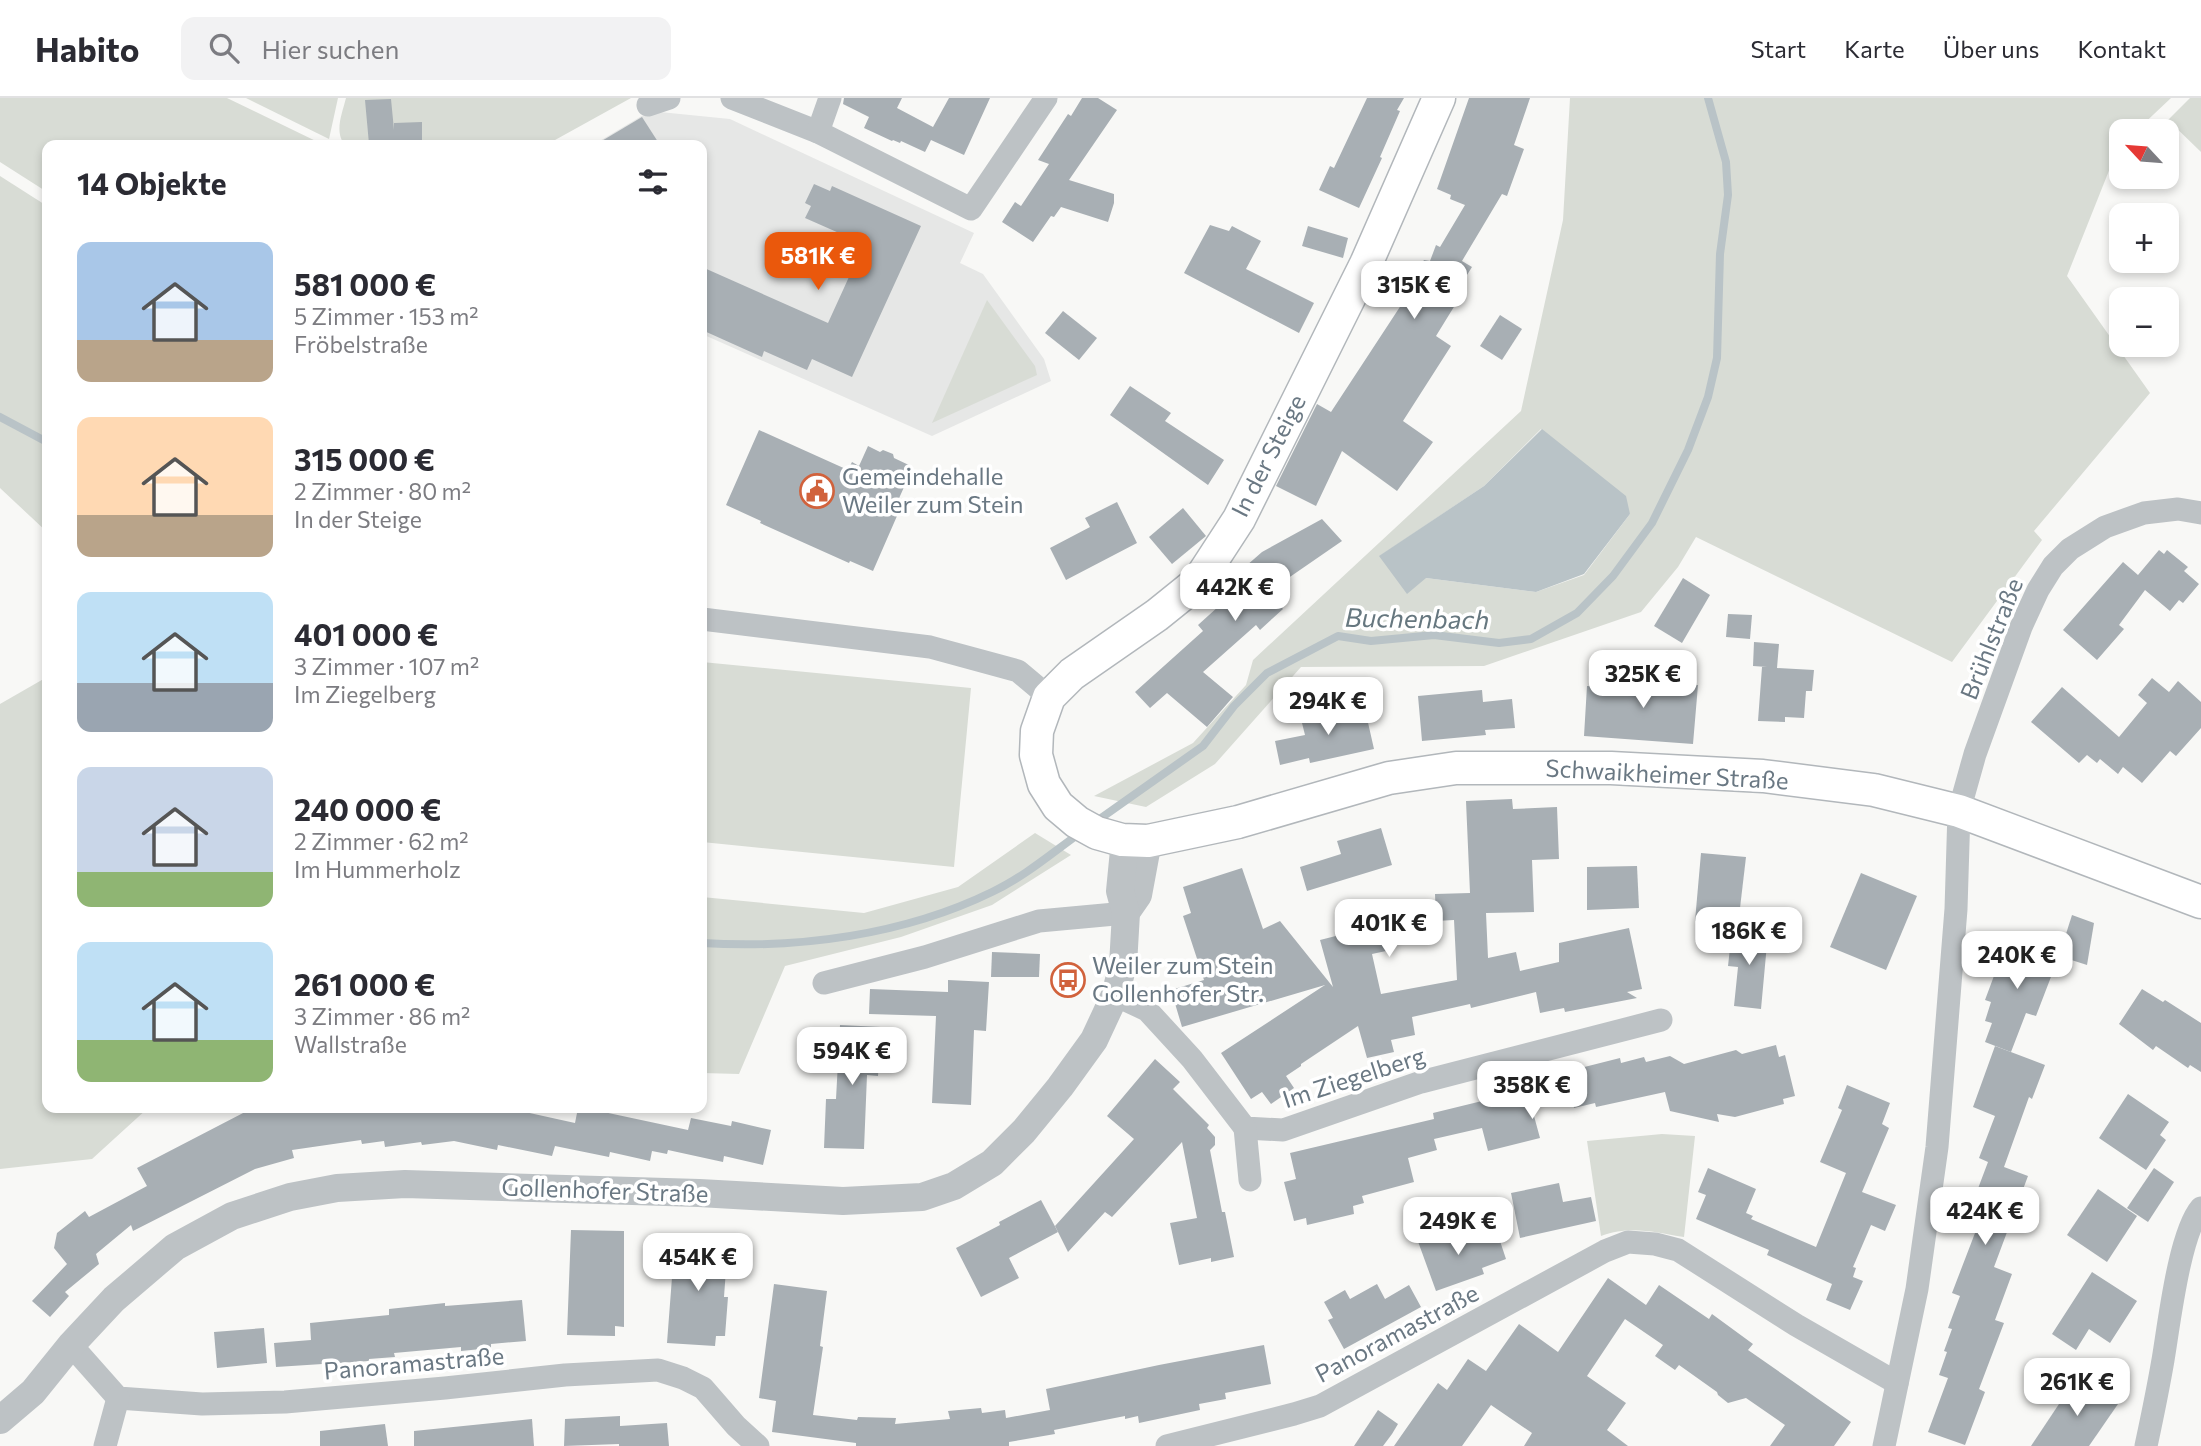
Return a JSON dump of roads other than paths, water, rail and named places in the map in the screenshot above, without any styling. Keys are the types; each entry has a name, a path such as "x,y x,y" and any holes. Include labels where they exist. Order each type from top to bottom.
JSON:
{"main road":[{"name":"In der Steige","path":"1132,840 1097,833 1077,822 1058,806 1044,784 1035,755 1037,731 1049,697 1072,674 1157,615 1198,582 1239,519 1366,264 1439,98"},
{"name":"Schwaikheimer Straße","path":"1132,840 1238,822 1389,778 1456,768 1611,768 1763,776 1874,790 1959,811 2201,902"}],"street":[{"path":"732,98 818,132 971,209 1046,98"},
{"path":"818,132 830,98"},
{"name":"Brühlstraße","path":"1884,1446 1917,1289 1937,1147 1956,909 1959,811 1975,754 2001,680 2038,590 2053,566 2070,549 2105,527 2144,513 2178,509 2201,513"},
{"path":"707,620 930,648 1018,671 1049,697"},
{"name":"Gollenhofer Straße","path":"0,1420 33,1392 71,1345 114,1299 175,1247 232,1216 290,1197 337,1188 405,1184 699,1193 844,1201 922,1197 954,1186 992,1163 1024,1131 1094,1040 1115,995 1123,965 1126,913 1120,891 1132,840"},
{"path":"824,983 925,957 1039,920 1126,913"},
{"path":"1115,995 1147,1010 1192,1059 1245,1128 1250,1180"},
{"name":"Im Ziegelberg","path":"1245,1128 1283,1130 1421,1082 1661,1020"},
{"path":"2146,1446 2185,1245 2196,1214 2201,1208"},
{"name":"Panoramastraße","path":"1167,1446 1320,1406 1605,1251 1628,1242 1655,1244 1678,1250 1796,1325 1897,1383"},
{"path":"71,1345 118,1398 105,1446"},
{"name":"Panoramastraße","path":"118,1398 202,1404 285,1402 565,1375 658,1370 703,1388 736,1426 758,1446"}],"waterway":[{"name":"Buchenbach","path":"1094,823 1203,746 1234,706 1267,673 1338,636 1371,641 1434,635 1499,643 1531,639 1577,613 1613,576 1652,523 1688,450 1708,397 1717,358 1720,254 1728,195 1726,162 1708,98"},
{"name":"Buchenbach","path":"0,417 42,439"},
{"name":"Buchenbach","path":"707,943 776,944 813,941 887,929 923,919 1004,886 1080,833"}],"place":[{"name":"Gemeindehalle Weiler zum Stein","path":"817,491"},
{"name":"Weiler zum Stein Gollenhofer Str.","path":"1068,980"}]}
